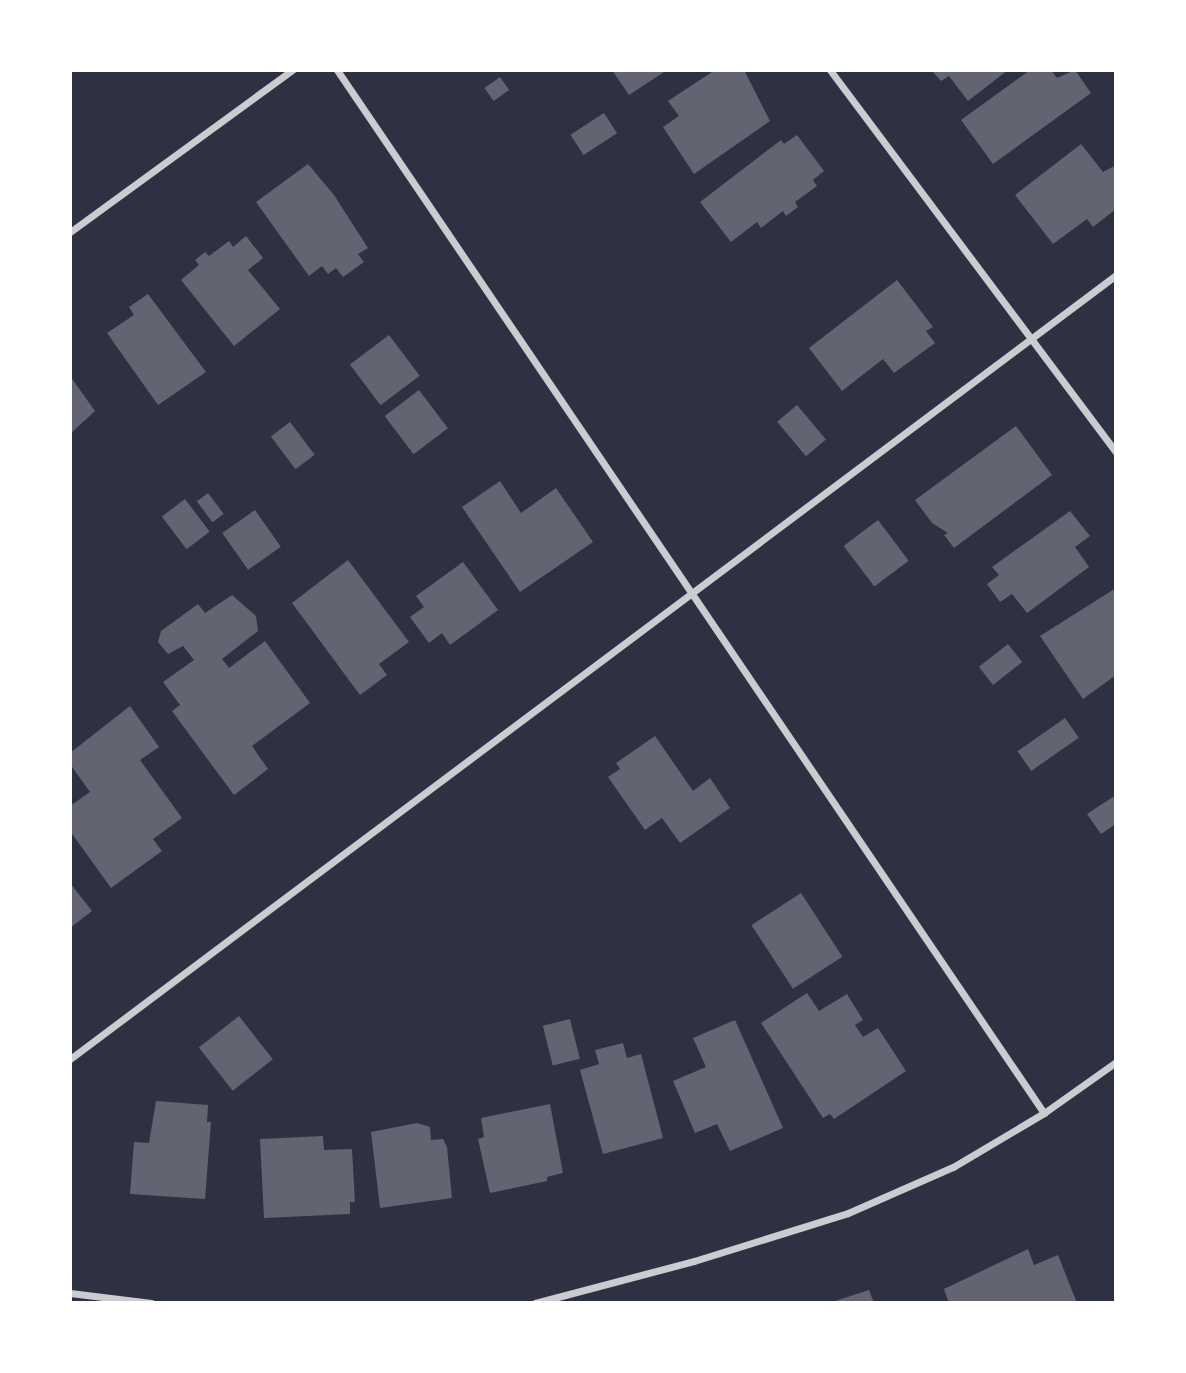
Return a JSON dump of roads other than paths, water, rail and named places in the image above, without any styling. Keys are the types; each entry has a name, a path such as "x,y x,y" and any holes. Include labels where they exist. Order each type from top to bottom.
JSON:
{"street":[{"path":"70,232 292,70"},
{"path":"337,70 1044,1113"},
{"path":"830,70 1116,452"},
{"path":"70,1059 693,595 1116,275"},
{"path":"535,1303 694,1261 848,1213 953,1167 1044,1113 1116,1062"},
{"path":"70,1293 151,1303"}]}
